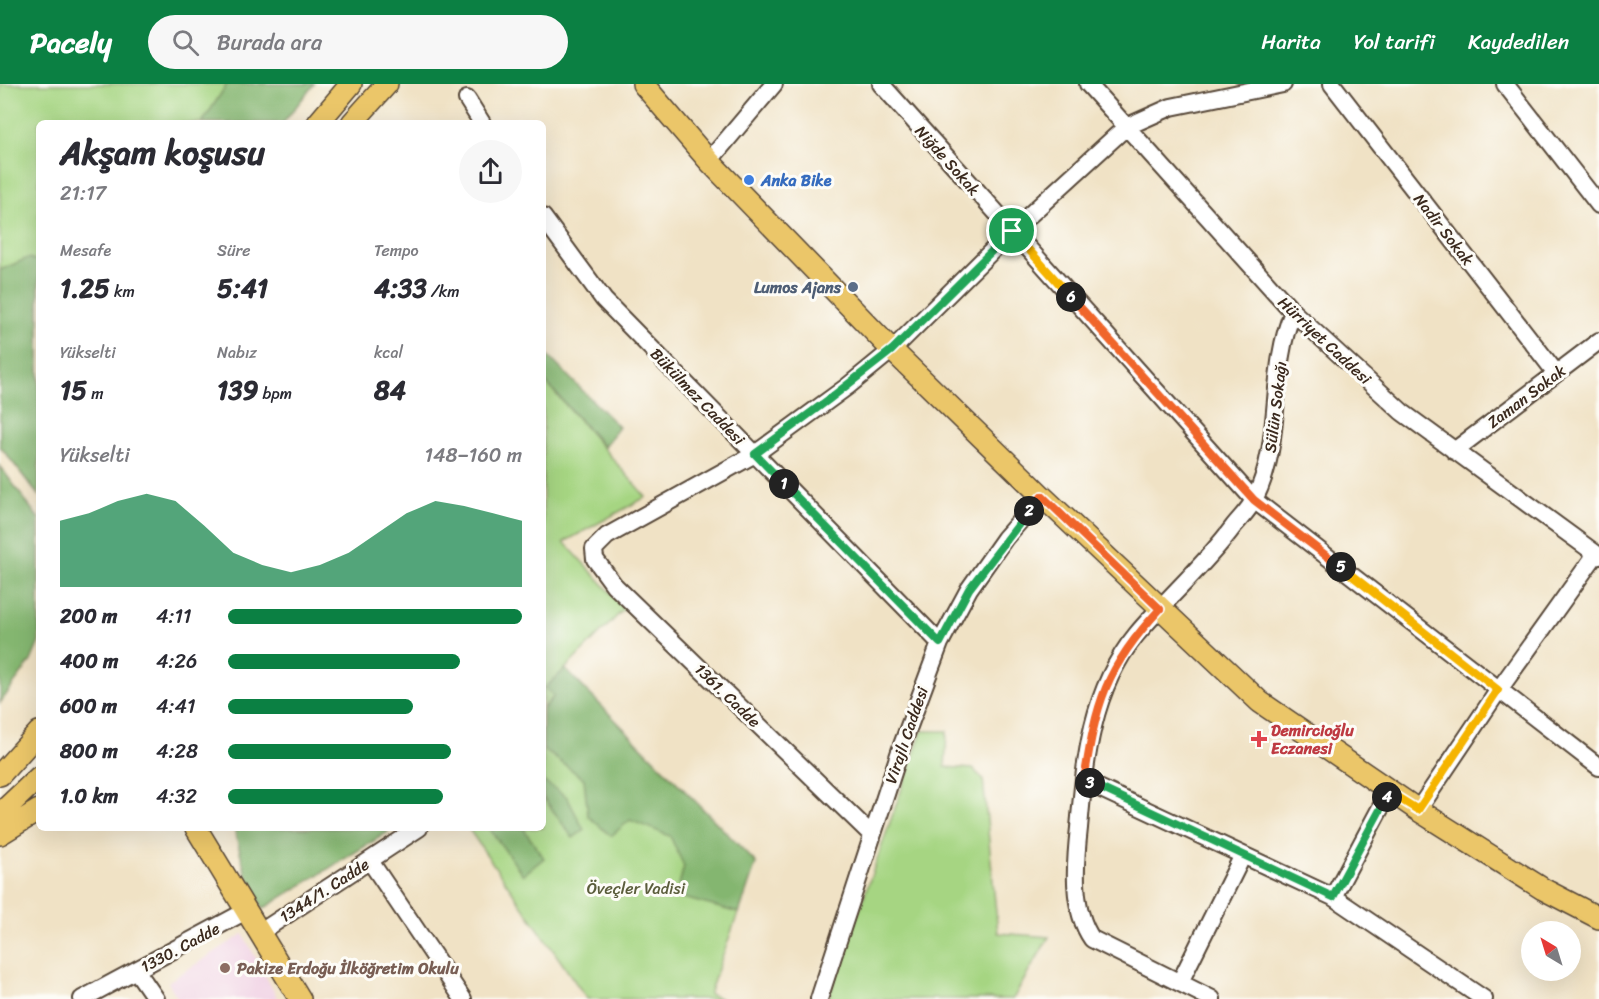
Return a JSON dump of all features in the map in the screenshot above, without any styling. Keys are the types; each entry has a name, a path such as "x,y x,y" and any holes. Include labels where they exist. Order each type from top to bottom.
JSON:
{"main road":[{"path":"321,120 351,84"},
{"path":"354,120 387,84"},
{"path":"643,84 709,161 892,350 1160,609 1260,702 1389,792 1543,889 1599,918"},
{"path":"0,774 36,735"},
{"path":"0,814 36,780"},
{"path":"0,834 36,812"},
{"path":"198,831 300,999"},
{"path":"209,831 246,911"}],"street":[{"path":"709,161 774,84"},
{"name":"Niğde Sokak","path":"880,84 1254,500 1599,767"},
{"name":"Hürriyet Caddesi","path":"1088,84 1293,312 1402,412 1598,555"},
{"path":"755,454 892,350 1012,231 1126,127 1171,107 1283,84"},
{"name":"Nadir Sokak","path":"1332,84 1556,373"},
{"path":"1505,84 1599,205"},
{"path":"466,99 480,120"},
{"name":"Bükülmez Caddesi","path":"546,221 604,300 940,643"},
{"name":"Sülün Sokağı","path":"1212,999 1092,939 1086,929 1078,899 1076,852 1084,781 1100,698 1119,659 1135,636 1212,555 1254,500 1270,458 1284,333 1293,312"},
{"name":"Zaman Sokak","path":"1454,451 1599,341"},
{"name":"1361. Cadde","path":"755,454 607,536 594,549 595,559 614,585 873,835"},
{"name":"Virajlı Caddesi","path":"819,999 921,689 940,643 969,589 1005,538 1042,496"},
{"path":"1418,810 1498,690 1598,555"},
{"path":"1084,781 1333,897 1484,999"},
{"path":"1333,897 1389,792"},
{"name":"1344/1. Cadde","path":"259,933 415,831"},
{"path":"1180,982 1243,855"},
{"path":"370,861 463,999"},
{"name":"1330. Cadde","path":"82,999 246,911"},
{"path":"136,970 156,999"}],"shaded area":[{"name":"Pakize Erdoğu İlköğretim Okulu","path":"243,934 278,999 178,999 168,982"}],"green space":[{"path":"0,84 314,84 285,120 36,120 36,492 0,446"},
{"path":"227,84 314,84 285,120 204,120"},
{"path":"28,258 36,260 36,492 0,446 0,270"},
{"path":"546,354 619,427 604,447 546,382"},
{"name":"Öveçler Vadisi","path":"546,382 646,497 564,542 625,608 565,669 756,863 709,994 722,999 587,999 470,831 546,831"},
{"path":"0,466 36,515 36,649 31,661 0,703"},
{"path":"565,669 756,863 739,913 676,896 684,866 670,836 630,820 611,836 588,816 584,779 546,751 546,705 554,696 546,687"},
{"path":"922,731 947,731 945,767 973,769 983,779 998,933 1049,937 1013,999 828,999"},
{"path":"546,783 567,797 584,830 573,838 546,801"},
{"path":"235,831 388,831 263,909 246,875"},
{"path":"491,831 525,831 544,858 523,875"}],"place":[{"name":"Anka Bike","path":"749,180"},
{"name":"Lumos Ajans","path":"853,287"},
{"name":"Demircioğlu Eczanesi","path":"1259,739"},
{"name":"Pakize Erdoğu İlköğretim Okulu","path":"225,968"}],"route":[{"path":"1012,231 1254,500 1498,690 1418,810 1389,792 1333,897 1084,781 1091,734 1100,698 1119,659 1135,636 1160,609 1042,496 1005,538 969,589 940,643 755,454 892,350 1012,231"}]}
